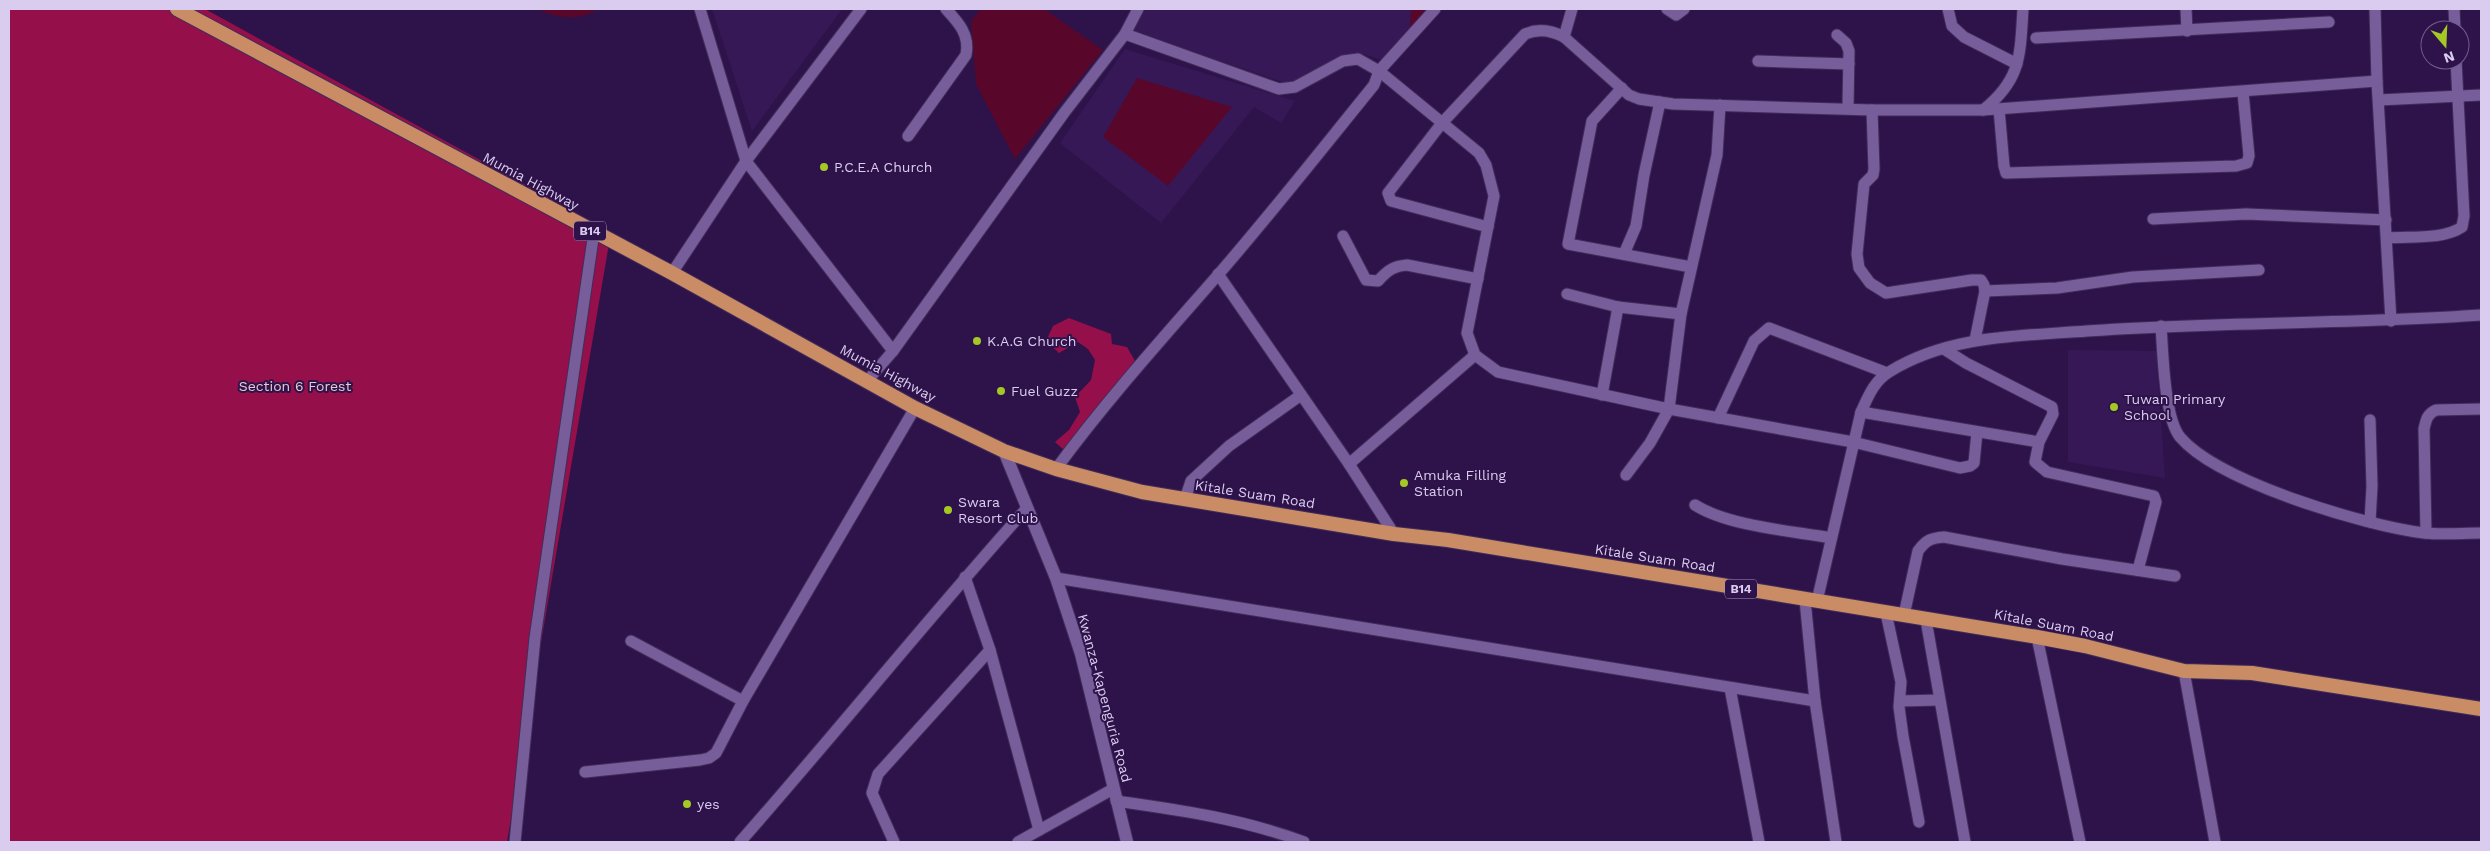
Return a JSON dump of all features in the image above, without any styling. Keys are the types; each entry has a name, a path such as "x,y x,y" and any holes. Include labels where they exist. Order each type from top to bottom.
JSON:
{"highway":[{"name":"Mumia Highway","path":"177,9 672,273 916,408 1004,451"},
{"name":"Kitale Suam Road","path":"1004,451 1056,469 1142,492 1185,500 1394,534 1448,540 1926,620 2037,636 2184,671 2252,673 2481,710"}],"street":[{"path":"700,9 746,161 893,351"},
{"path":"672,273 746,161 861,9"},
{"path":"908,136 966,55 968,45 965,33 946,9"},
{"path":"868,380 893,351 1064,113 1125,34 1138,9"},
{"path":"1056,469 1137,366 1218,274 1374,85 1379,71 1435,9"},
{"path":"1564,37 1572,9"},
{"path":"1667,9 1676,15 1684,9"},
{"path":"1948,9 1952,26 1964,36 2017,64"},
{"path":"1984,110 1998,98 2009,84 2017,64 2021,53 2023,9"},
{"path":"2186,9 2187,31"},
{"path":"2375,9 2377,81 2391,321"},
{"path":"2036,38 2329,22"},
{"path":"1488,227 1391,201 1388,197 1390,189 1442,123 1525,34 1540,30 1564,37 1634,97 1660,102 1872,110 1984,110 2377,81"},
{"path":"1125,34 1279,89 1295,87 1343,61 1358,59 1379,71 1479,154 1486,165 1494,196 1467,333 1475,355 1506,375 1669,409 1853,442 1960,468 1974,463 1977,432"},
{"path":"1838,34 1846,44 1849,64 1848,108"},
{"path":"1758,61 1849,64"},
{"path":"2387,238 2442,234 2456,231 2462,227 2464,216 2457,70"},
{"path":"1622,88 1592,121 1567,237 1568,244 1691,267"},
{"path":"2000,109 2006,172 2236,166 2247,163 2250,156 2243,92"},
{"path":"2379,100 2481,95"},
{"path":"1624,254 1636,226 1644,175 1660,102"},
{"path":"1626,475 1650,443 1669,409 1681,314 1717,155 1720,105"},
{"path":"1872,110 1874,169 1873,175 1864,184 1862,227 1857,254 1859,268 1870,283 1886,293 1981,280 1985,291 1975,340"},
{"path":"2152,219 2246,214 2386,220"},
{"path":"515,842 535,638 594,232"},
{"path":"1343,236 1366,280 1378,282 1388,270 1397,266 1407,265 1478,280"},
{"path":"1985,291 2049,289 2133,277 2259,270"},
{"path":"1218,274 1349,464 1394,534"},
{"path":"1568,294 1618,307 1681,314"},
{"path":"1602,395 1618,307"},
{"path":"1836,842 1815,701 1811,601 1831,538 1861,412 1876,383 1887,373 1944,349 1975,340 2161,326 2391,321 2481,314"},
{"path":"2161,326 2172,420 2180,437 2205,457 2257,484 2370,522 2426,533 2481,532"},
{"path":"1718,418 1754,341 1769,328 1887,373"},
{"path":"1944,349 1966,363 2052,407 2053,414 2039,442 2035,462 2047,472 2154,496 2156,502 2138,570"},
{"path":"1349,464 1475,355"},
{"path":"1185,500 1191,481 1229,446 1301,395"},
{"path":"584,772 709,758 722,744 743,701 916,408"},
{"path":"2426,533 2424,429 2426,419 2430,413 2436,410 2481,409"},
{"path":"1861,412 2039,442"},
{"path":"2370,420 2372,486 2370,522"},
{"name":"Kwanza-Kapenguria Road","path":"1004,451 1056,578 1081,654 1127,842"},
{"path":"1695,505 1705,512 1737,521 1831,538"},
{"path":"740,842 965,577 1027,508"},
{"path":"1904,616 1918,551 1924,542 1932,538 1944,537 2062,559 2175,576"},
{"path":"965,577 990,650 1039,830"},
{"path":"1056,578 1815,701"},
{"path":"1886,613 1901,682 1900,701 1903,736 1919,822"},
{"path":"1926,620 1965,842"},
{"path":"2037,636 2080,842"},
{"path":"631,641 743,701"},
{"path":"894,842 872,793 878,774 990,650"},
{"path":"2184,671 2215,842"},
{"path":"1730,688 1759,842"},
{"path":"1900,701 1940,700"},
{"path":"1018,842 1039,830 1114,795 1226,818 1275,831 1304,842"}],"shaded area":[{"path":"538,9 598,9 576,17 561,17"},
{"path":"712,9 842,9 752,131"},
{"path":"981,9 1044,9 1103,50 1015,159 976,84 971,21"},
{"path":"1145,9 1411,9 1410,31 1382,60 1364,54 1289,84 1133,32"},
{"path":"1411,9 1429,9 1410,31"},
{"path":"1125,49 1295,101 1281,123 1254,107 1161,223 1060,143"},
{"path":"1137,78 1232,107 1168,186 1103,137"},
{"name":"Tuwan Primary School","path":"2068,350 2156,351 2165,478 2068,462"}],"green space":[{"name":"Section 6 Forest","path":"9,9 205,9 611,232 507,842 9,842"},
{"path":"1069,318 1111,334 1112,344 1127,347 1135,361 1064,450 1055,442 1069,430 1080,412 1075,397 1091,380 1095,360 1088,349 1078,342 1059,353 1046,341 1053,326"}],"place":[{"name":"P.C.E.A Church","path":"824,167"},
{"name":"K.A.G Church","path":"977,341"},
{"name":"Fuel Guzz","path":"1001,391"},
{"name":"Tuwan Primary School","path":"2114,407"},
{"name":"Amuka Filling Station","path":"1404,483"},
{"name":"Swara Resort Club","path":"948,510"},
{"name":"yes","path":"687,804"}]}
